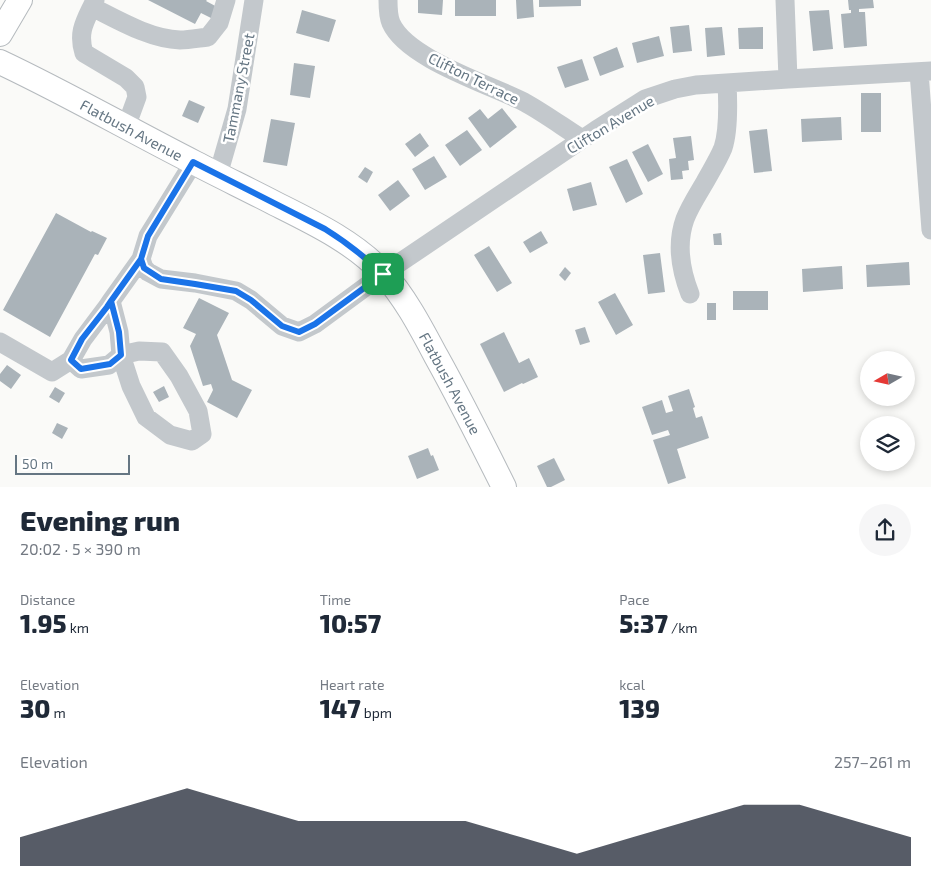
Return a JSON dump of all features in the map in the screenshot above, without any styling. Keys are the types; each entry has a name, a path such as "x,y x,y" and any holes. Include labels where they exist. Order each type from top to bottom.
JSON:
{"main road":[{"path":"0,34 20,0"},
{"name":"Flatbush Avenue","path":"0,62 325,229 345,241 365,257 383,274 399,294 425,336 474,426 504,487"}],"street":[{"path":"126,127 137,97 135,87 126,78 84,53 81,43 82,30 94,3 140,30 164,38 181,40 208,37 220,23 226,0"},
{"name":"Tammany Street","path":"218,175 236,109 254,0"},
{"name":"Clifton Terrace","path":"388,0 390,22 409,45 438,64 524,103 582,139"},
{"path":"785,0 788,79"},
{"path":"925,71 931,230"},
{"name":"Clifton Avenue","path":"141,259 144,268 161,279 236,291 251,300 282,326 299,332 315,324 383,274 582,139 645,100 675,89 696,85 925,71"},
{"path":"690,294 681,264 681,236 685,219 724,145 727,116 727,83"},
{"path":"0,342 52,372 71,360 82,339 141,259 148,236 193,162"},
{"path":"71,360 81,369 110,364 121,355 140,351 162,352 179,376 198,412 202,434 192,441 170,435 146,417 131,386 121,355 119,332 111,301"}],"building":[{"path":"148,0 207,0 219,8 213,19 201,13 195,24"},
{"path":"418,0 443,0 442,15 418,13"},
{"path":"455,0 496,0 496,16 455,16"},
{"path":"516,0 533,0 534,17 517,19"},
{"path":"539,0 581,0 581,6 539,7"},
{"path":"848,0 873,0 874,8 859,9 859,12 865,12 867,46 844,48 841,14 851,13"},
{"path":"302,10 336,20 329,42 296,33"},
{"path":"829,10 833,49 813,51 809,11"},
{"path":"689,25 692,51 673,53 670,27"},
{"path":"722,27 725,55 707,57 705,28"},
{"path":"763,27 763,49 739,49 738,28"},
{"path":"659,36 664,56 637,63 632,43"},
{"path":"617,47 624,67 600,76 593,57"},
{"path":"582,59 589,80 565,88 557,67"},
{"path":"294,63 315,66 310,98 290,95"},
{"path":"861,93 881,93 881,132 861,132"},
{"path":"189,100 205,107 198,123 182,116"},
{"path":"502,108 517,127 490,148 468,118 480,109 488,119"},
{"path":"841,117 842,140 802,142 801,119"},
{"path":"271,119 295,123 287,166 263,162"},
{"path":"767,129 772,171 754,173 749,131"},
{"path":"467,130 482,150 460,166 445,145"},
{"path":"420,133 429,146 415,157 405,144"},
{"path":"691,136 694,160 688,161 689,170 682,171 683,179 671,180 669,159 676,158 673,138"},
{"path":"648,144 663,174 648,182 632,152"},
{"path":"434,156 447,177 425,190 412,169"},
{"path":"627,159 643,194 626,203 609,167"},
{"path":"365,167 373,172 367,183 358,177"},
{"path":"398,180 410,196 390,211 378,195"},
{"path":"591,182 597,205 573,211 567,189"},
{"path":"56,213 91,232 107,238 98,255 95,254 50,337 3,310"},
{"path":"541,231 548,243 530,253 523,242"},
{"path":"721,233 722,245 714,245 713,234"},
{"path":"489,246 512,283 497,292 474,255"},
{"path":"660,253 665,292 648,294 643,255"},
{"path":"909,262 910,285 867,287 866,265"},
{"path":"842,266 843,289 803,292 802,269"},
{"path":"565,267 571,273 565,281 559,275"},
{"path":"733,291 768,291 768,310 733,310"},
{"path":"615,293 633,325 616,335 598,302"},
{"path":"199,298 229,313 217,335 232,380 252,390 237,418 207,402 213,390 211,384 203,386 190,346 196,334 183,328"},
{"path":"707,303 716,303 716,320 707,320"},
{"path":"585,327 590,342 580,345 575,330"},
{"path":"504,332 519,363 529,358 538,377 504,392 480,344"},
{"path":"7,365 21,375 11,389 0,381 0,374"},
{"path":"164,386 169,397 159,402 153,392"},
{"path":"55,387 65,393 59,403 49,397"},
{"path":"689,389 695,407 693,408 696,418 702,416 709,438 677,449 686,478 668,484 653,440 670,435 668,430 652,435 642,407 662,400 666,413 673,411 668,396"},
{"path":"57,423 68,428 62,439 52,433"},
{"path":"428,448 439,470 417,479 408,456"},
{"path":"554,458 565,480 547,487 537,466"}],"route":[{"path":"383,274 315,324 299,332 282,326 251,300 236,291 161,279 144,268 141,259 111,301 119,332 121,355 110,364 81,369 71,360 82,339 141,259 148,236 193,162 325,229 345,241 383,274"}]}
